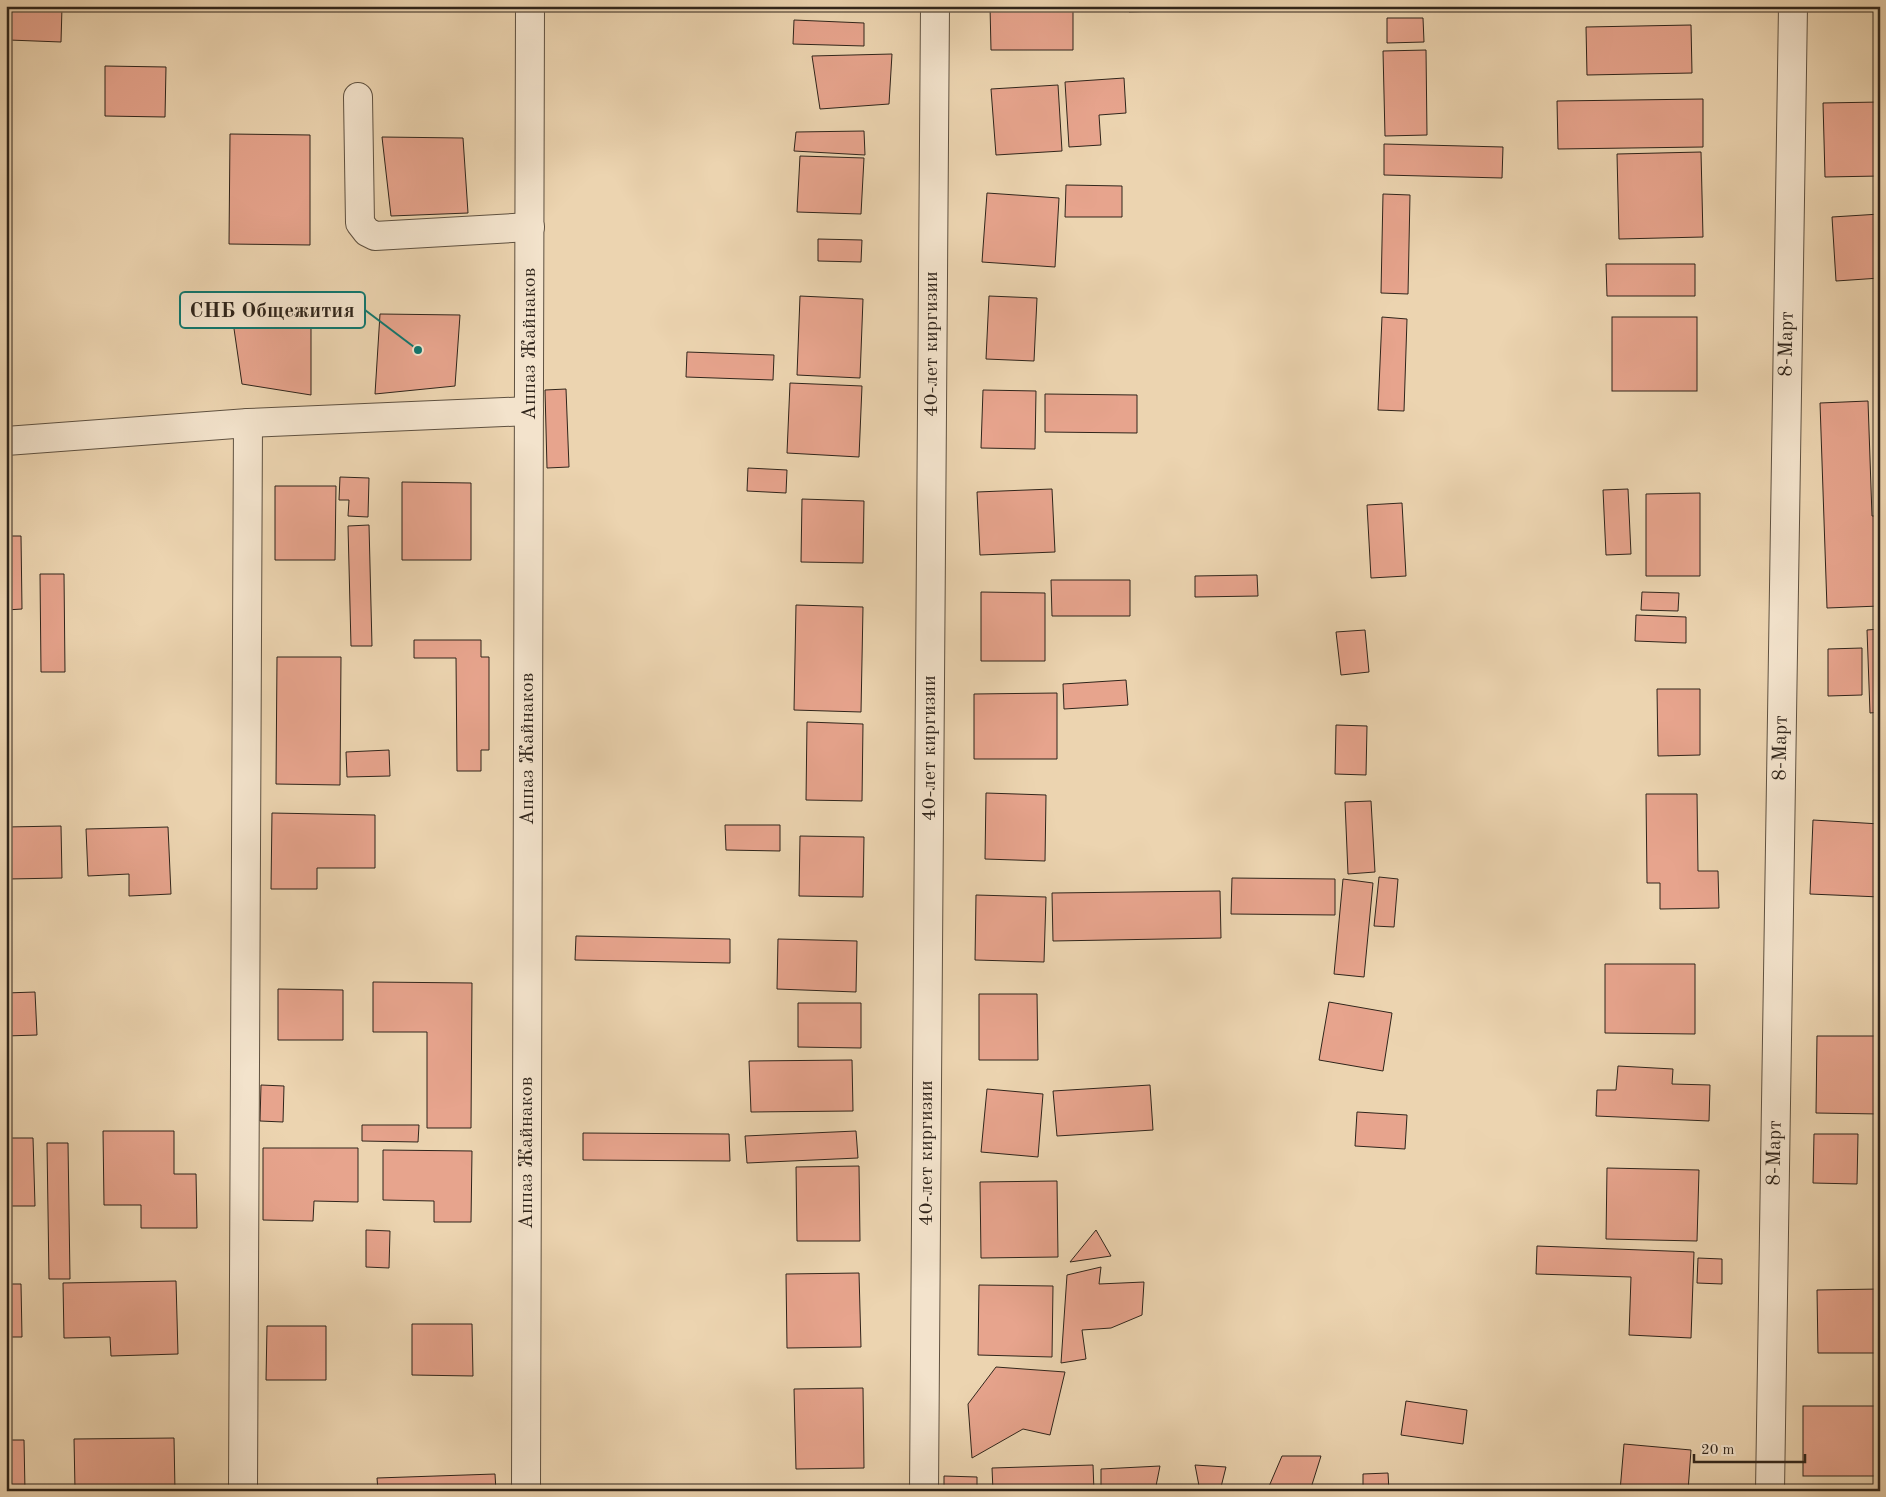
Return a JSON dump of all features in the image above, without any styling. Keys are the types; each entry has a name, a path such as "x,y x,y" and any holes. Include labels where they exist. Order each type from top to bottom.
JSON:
{"street":[{"name":"Аппаз Жайнаков","path":"526,1491 530,6"},
{"name":"40-лет киргизии","path":"924,1491 935,6"},
{"name":"8-Март","path":"1770,1491 1793,6"},
{"path":"358,96 360,223 367,232 375,236 530,228"},
{"path":"6,441 248,423 530,411"},
{"path":"243,1491 248,423"}],"building":[{"path":"10,6 62,7 61,42 9,40"},
{"path":"990,6 1116,6 1116,11 1073,11 1073,50 991,50"},
{"path":"1129,6 1264,6 1264,7 1129,12"},
{"path":"1387,18 1423,18 1424,42 1387,43"},
{"path":"794,20 864,23 864,46 793,44"},
{"path":"1691,25 1692,73 1587,75 1586,27"},
{"path":"1426,50 1427,135 1385,136 1383,51"},
{"path":"892,54 889,104 820,109 812,56"},
{"path":"105,66 166,67 165,117 105,116"},
{"path":"1124,78 1126,113 1099,115 1101,145 1069,147 1065,82"},
{"path":"1058,85 1062,151 996,155 991,89"},
{"path":"1703,99 1703,147 1558,149 1557,101"},
{"path":"1880,102 1880,176 1825,177 1823,103"},
{"path":"864,131 865,155 794,151 796,132"},
{"path":"230,134 310,135 310,245 229,244"},
{"path":"382,137 463,138 468,213 391,216"},
{"path":"1384,144 1503,147 1502,178 1384,175"},
{"path":"1701,152 1703,237 1619,239 1617,154"},
{"path":"800,156 864,158 861,214 797,212"},
{"path":"1066,185 1122,186 1122,217 1065,217"},
{"path":"987,193 1059,198 1055,267 982,262"},
{"path":"1383,194 1410,195 1408,294 1381,293"},
{"path":"1880,214 1880,278 1836,281 1832,217"},
{"path":"818,239 862,240 861,262 818,261"},
{"path":"1606,264 1695,264 1695,296 1607,296"},
{"path":"800,296 863,299 860,378 797,375"},
{"path":"989,296 1037,298 1034,361 986,359"},
{"path":"231,308 311,308 311,395 242,384"},
{"path":"380,314 460,315 455,386 375,394"},
{"path":"1382,317 1407,319 1404,411 1378,410"},
{"path":"1612,317 1697,317 1697,391 1612,391"},
{"path":"687,352 774,355 773,380 686,377"},
{"path":"790,383 862,386 859,457 787,453"},
{"path":"566,389 569,467 547,468 545,390"},
{"path":"983,390 1036,391 1035,449 981,448"},
{"path":"1045,394 1137,395 1137,433 1045,432"},
{"path":"1868,401 1872,516 1880,516 1880,606 1827,608 1820,403"},
{"path":"748,468 787,470 786,493 747,491"},
{"path":"340,477 369,478 368,517 348,516 349,500 339,500"},
{"path":"402,482 471,483 471,560 402,560"},
{"path":"275,486 336,486 335,560 275,560"},
{"path":"1052,489 1055,552 980,555 977,492"},
{"path":"1628,489 1631,554 1606,555 1603,490"},
{"path":"1700,493 1700,576 1646,576 1646,494"},
{"path":"802,499 864,501 863,563 801,562"},
{"path":"1402,503 1406,576 1371,578 1367,505"},
{"path":"369,525 372,646 351,646 348,526"},
{"path":"6,536 21,536 22,609 6,610"},
{"path":"40,574 64,574 65,672 41,672"},
{"path":"1257,575 1258,596 1195,597 1195,576"},
{"path":"1051,580 1130,580 1130,616 1052,616"},
{"path":"981,592 1045,593 1045,661 981,661"},
{"path":"1642,592 1679,593 1678,611 1641,610"},
{"path":"796,605 863,607 861,712 794,710"},
{"path":"1636,615 1686,617 1686,643 1635,641"},
{"path":"1880,629 1880,712 1870,713 1867,630"},
{"path":"1365,630 1369,672 1341,675 1336,632"},
{"path":"414,640 481,640 481,657 489,657 489,750 481,750 481,771 457,771 456,658 414,658"},
{"path":"1862,648 1862,695 1828,696 1828,649"},
{"path":"277,657 341,657 340,785 276,784"},
{"path":"1126,680 1128,705 1064,709 1063,684"},
{"path":"1657,689 1700,689 1700,755 1658,756"},
{"path":"1057,693 1057,759 974,759 974,694"},
{"path":"807,722 863,724 862,801 806,800"},
{"path":"1336,725 1367,726 1366,775 1335,774"},
{"path":"389,750 390,776 347,777 346,752"},
{"path":"986,793 1046,795 1045,861 985,859"},
{"path":"1646,794 1697,794 1698,871 1718,871 1719,908 1660,909 1660,883 1647,883"},
{"path":"1371,801 1375,872 1348,874 1345,802"},
{"path":"272,813 375,815 375,868 317,868 317,889 271,889"},
{"path":"1813,820 1880,824 1880,897 1810,894"},
{"path":"725,825 780,825 780,851 726,850"},
{"path":"61,826 62,878 8,879 9,899 6,899 6,827"},
{"path":"168,827 171,894 129,896 129,874 88,876 86,829"},
{"path":"800,836 864,837 863,897 799,896"},
{"path":"1379,877 1398,879 1394,927 1374,926"},
{"path":"1232,878 1335,879 1335,915 1231,914"},
{"path":"1343,879 1373,883 1364,977 1334,974"},
{"path":"1220,891 1221,938 1053,941 1052,893"},
{"path":"976,895 1046,897 1044,962 975,960"},
{"path":"576,936 730,939 730,963 575,960"},
{"path":"778,939 857,941 856,992 777,989"},
{"path":"1605,964 1695,964 1695,1034 1605,1033"},
{"path":"373,982 472,983 471,1128 427,1128 427,1032 373,1032"},
{"path":"278,989 343,990 343,1040 278,1040"},
{"path":"35,992 37,1035 6,1036 6,993"},
{"path":"979,994 1037,994 1038,1060 979,1060"},
{"path":"1329,1002 1392,1013 1383,1071 1319,1060"},
{"path":"798,1003 861,1003 861,1048 798,1047"},
{"path":"1817,1036 1880,1036 1880,1114 1816,1113"},
{"path":"852,1060 853,1111 751,1112 749,1061"},
{"path":"1618,1066 1673,1069 1672,1084 1710,1085 1709,1121 1596,1116 1597,1090 1616,1090"},
{"path":"261,1085 284,1086 283,1122 260,1121"},
{"path":"1150,1085 1153,1130 1057,1136 1053,1091"},
{"path":"987,1089 1043,1094 1038,1157 981,1152"},
{"path":"1357,1112 1407,1115 1405,1149 1355,1146"},
{"path":"362,1125 419,1125 418,1142 362,1141"},
{"path":"103,1131 174,1131 174,1174 196,1174 197,1228 141,1228 141,1205 104,1205"},
{"path":"856,1131 858,1158 747,1163 745,1136"},
{"path":"583,1133 729,1134 730,1161 583,1160"},
{"path":"1814,1134 1858,1134 1857,1184 1813,1183"},
{"path":"6,1138 33,1138 35,1206 6,1206"},
{"path":"47,1143 68,1143 70,1279 49,1279"},
{"path":"263,1148 358,1148 358,1202 314,1201 313,1221 263,1220"},
{"path":"383,1150 472,1151 471,1222 434,1222 434,1201 383,1200"},
{"path":"859,1166 860,1241 797,1241 796,1167"},
{"path":"1607,1168 1699,1170 1697,1241 1606,1239"},
{"path":"1057,1181 1058,1257 981,1258 980,1182"},
{"path":"366,1230 390,1231 389,1268 366,1267"},
{"path":"1096,1230 1111,1256 1070,1262"},
{"path":"1537,1246 1694,1252 1691,1338 1629,1335 1631,1277 1536,1274"},
{"path":"1698,1258 1722,1259 1722,1284 1697,1283"},
{"path":"1101,1267 1099,1284 1144,1282 1142,1315 1111,1328 1082,1330 1086,1359 1061,1363 1067,1275"},
{"path":"859,1273 861,1347 787,1348 786,1274"},
{"path":"176,1281 178,1354 111,1356 110,1337 64,1338 63,1283"},
{"path":"6,1284 21,1284 22,1337 6,1337"},
{"path":"979,1285 1053,1286 1052,1357 978,1355"},
{"path":"1880,1289 1880,1353 1818,1353 1817,1290"},
{"path":"412,1324 472,1324 473,1376 412,1375"},
{"path":"267,1326 326,1326 326,1380 266,1380"},
{"path":"996,1367 1065,1372 1050,1435 1023,1429 972,1458 968,1404"},
{"path":"863,1388 864,1468 796,1469 794,1389"},
{"path":"1406,1401 1467,1410 1463,1444 1401,1435"},
{"path":"1803,1406 1877,1406 1877,1476 1803,1476"},
{"path":"174,1438 175,1491 142,1491 142,1488 75,1489 74,1439"},
{"path":"6,1440 24,1440 25,1491 6,1491"},
{"path":"1624,1444 1691,1450 1688,1491 1620,1491"},
{"path":"1282,1456 1321,1456 1310,1491 1267,1491"},
{"path":"1093,1465 1094,1491 993,1491 992,1468"},
{"path":"1195,1465 1226,1467 1220,1491 1200,1491"},
{"path":"1160,1466 1155,1491 1101,1491 1101,1469"},
{"path":"1388,1473 1389,1491 1363,1491 1363,1474"},
{"path":"495,1474 496,1491 378,1491 377,1478"},
{"path":"944,1476 977,1477 977,1491 944,1491"},
{"path":"584,1488 737,1488 737,1491 584,1491"}],"place":[{"name":"СНБ Общежития","path":"418,350"}]}
